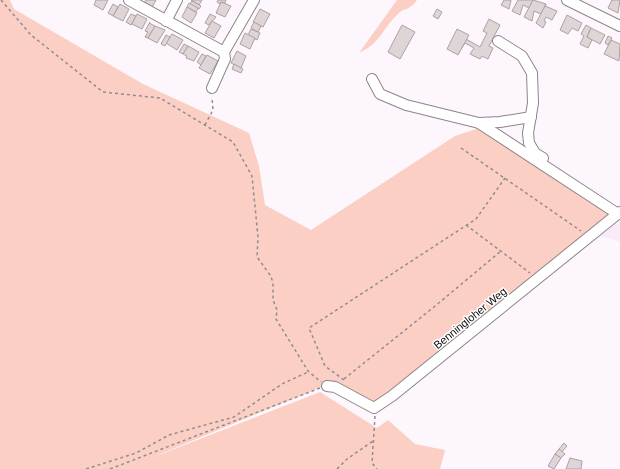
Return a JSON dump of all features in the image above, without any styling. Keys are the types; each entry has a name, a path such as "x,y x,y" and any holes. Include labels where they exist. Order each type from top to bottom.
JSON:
{"street":[{"path":"129,0 224,52"},
{"path":"166,21 178,0"},
{"path":"212,88 225,59 224,52 254,0"},
{"path":"567,0 620,26"},
{"path":"498,41 522,56 532,73 533,103 529,143 535,153 619,211"},
{"path":"372,79 380,94 386,97 406,105 479,123 500,122 531,117"},
{"path":"479,123 619,211"},
{"name":"Benningloher Weg","path":"374,408 392,396 589,237 619,211"},
{"path":"331,386 374,408"}],"path":[{"path":"1,0 31,35 103,92 160,98 233,142 252,176 258,237 258,257 273,282 273,300 277,310 276,319 308,371 331,386"},
{"path":"205,125 213,110 212,88"},
{"path":"461,148 589,237"},
{"path":"344,380 325,366 309,328 476,219 505,178"},
{"path":"466,225 538,278"},
{"path":"110,469 344,380 501,251"},
{"path":"86,469 136,453 169,435 234,417 282,384 308,371"},
{"path":"374,408 372,463 377,469"},
{"path":"337,469 347,459 374,441"}],"shaded area":[{"path":"0,0 10,0 14,9 143,84 249,133 259,166 265,205 311,230 455,136 482,127 613,214 381,400 368,402 336,381 146,460 320,392 377,428 388,420 415,444 445,450 440,469 0,469"},
{"path":"397,0 417,0 409,8 398,14 372,45 359,53"},
{"path":"620,221 620,242 601,236"}],"building":[{"path":"96,0 108,0 103,10 94,5"},
{"path":"146,0 156,0 152,7 144,3"},
{"path":"191,0 202,0 199,5"},
{"path":"218,0 226,0 225,3 221,2 220,4 217,2"},
{"path":"504,0 511,0 509,9 501,5"},
{"path":"518,0 533,0 529,8 523,5 520,15 512,11"},
{"path":"533,0 546,4 541,14 534,11 532,21 524,17"},
{"path":"612,0 620,0 618,13 608,8"},
{"path":"192,1 201,6 199,9 190,4"},
{"path":"221,2 231,6 225,17 216,13"},
{"path":"189,3 198,8 196,12 187,7"},
{"path":"113,4 118,7 113,16 108,13"},
{"path":"120,4 129,9 123,21 113,16"},
{"path":"546,4 545,6 557,11 552,20 546,17 544,21 546,22 543,28 536,23"},
{"path":"187,7 197,13 191,23 182,17"},
{"path":"260,9 270,14 263,27 253,22"},
{"path":"437,9 442,12 438,19 433,16"},
{"path":"131,14 136,16 131,25 126,22"},
{"path":"137,14 147,19 142,29 132,24"},
{"path":"210,14 216,17 209,25 205,23"},
{"path":"567,15 582,23 578,31 572,28 568,34 560,30"},
{"path":"489,19 500,25 489,46 493,48 488,59 482,56 480,59 470,54 474,48 465,43 461,49 466,39 480,47 487,33 483,31"},
{"path":"212,21 221,26 214,38 205,33"},
{"path":"254,22 261,26 258,32 251,28"},
{"path":"149,23 155,26 148,38 145,37 148,32 145,31"},
{"path":"402,25 415,32 400,59 388,52"},
{"path":"586,25 591,28 587,37 592,40 588,48 580,44 584,36 581,34"},
{"path":"155,26 165,30 157,43 148,38"},
{"path":"591,28 605,35 600,44 587,37"},
{"path":"251,29 260,33 257,40 248,35"},
{"path":"457,29 469,35 458,55 447,49"},
{"path":"245,33 255,38 250,49 240,44"},
{"path":"172,34 183,40 177,50 166,43"},
{"path":"166,35 170,37 165,46 161,44"},
{"path":"608,36 612,38 608,45 605,43"},
{"path":"611,40 620,44 619,61 604,54"},
{"path":"184,44 188,46 183,54 179,52"},
{"path":"188,46 199,52 194,61 186,58 187,56 183,54"},
{"path":"237,51 246,56 241,68 231,63"},
{"path":"202,54 206,56 201,65 197,62"},
{"path":"207,55 218,61 210,74 199,68"},
{"path":"234,64 243,69 241,73 232,69"},
{"path":"564,443 567,446 562,452 559,449"},
{"path":"559,449 565,454 561,458 555,454"},
{"path":"555,454 561,458 554,469 548,466"},
{"path":"570,458 582,461 581,469 566,469"}]}
